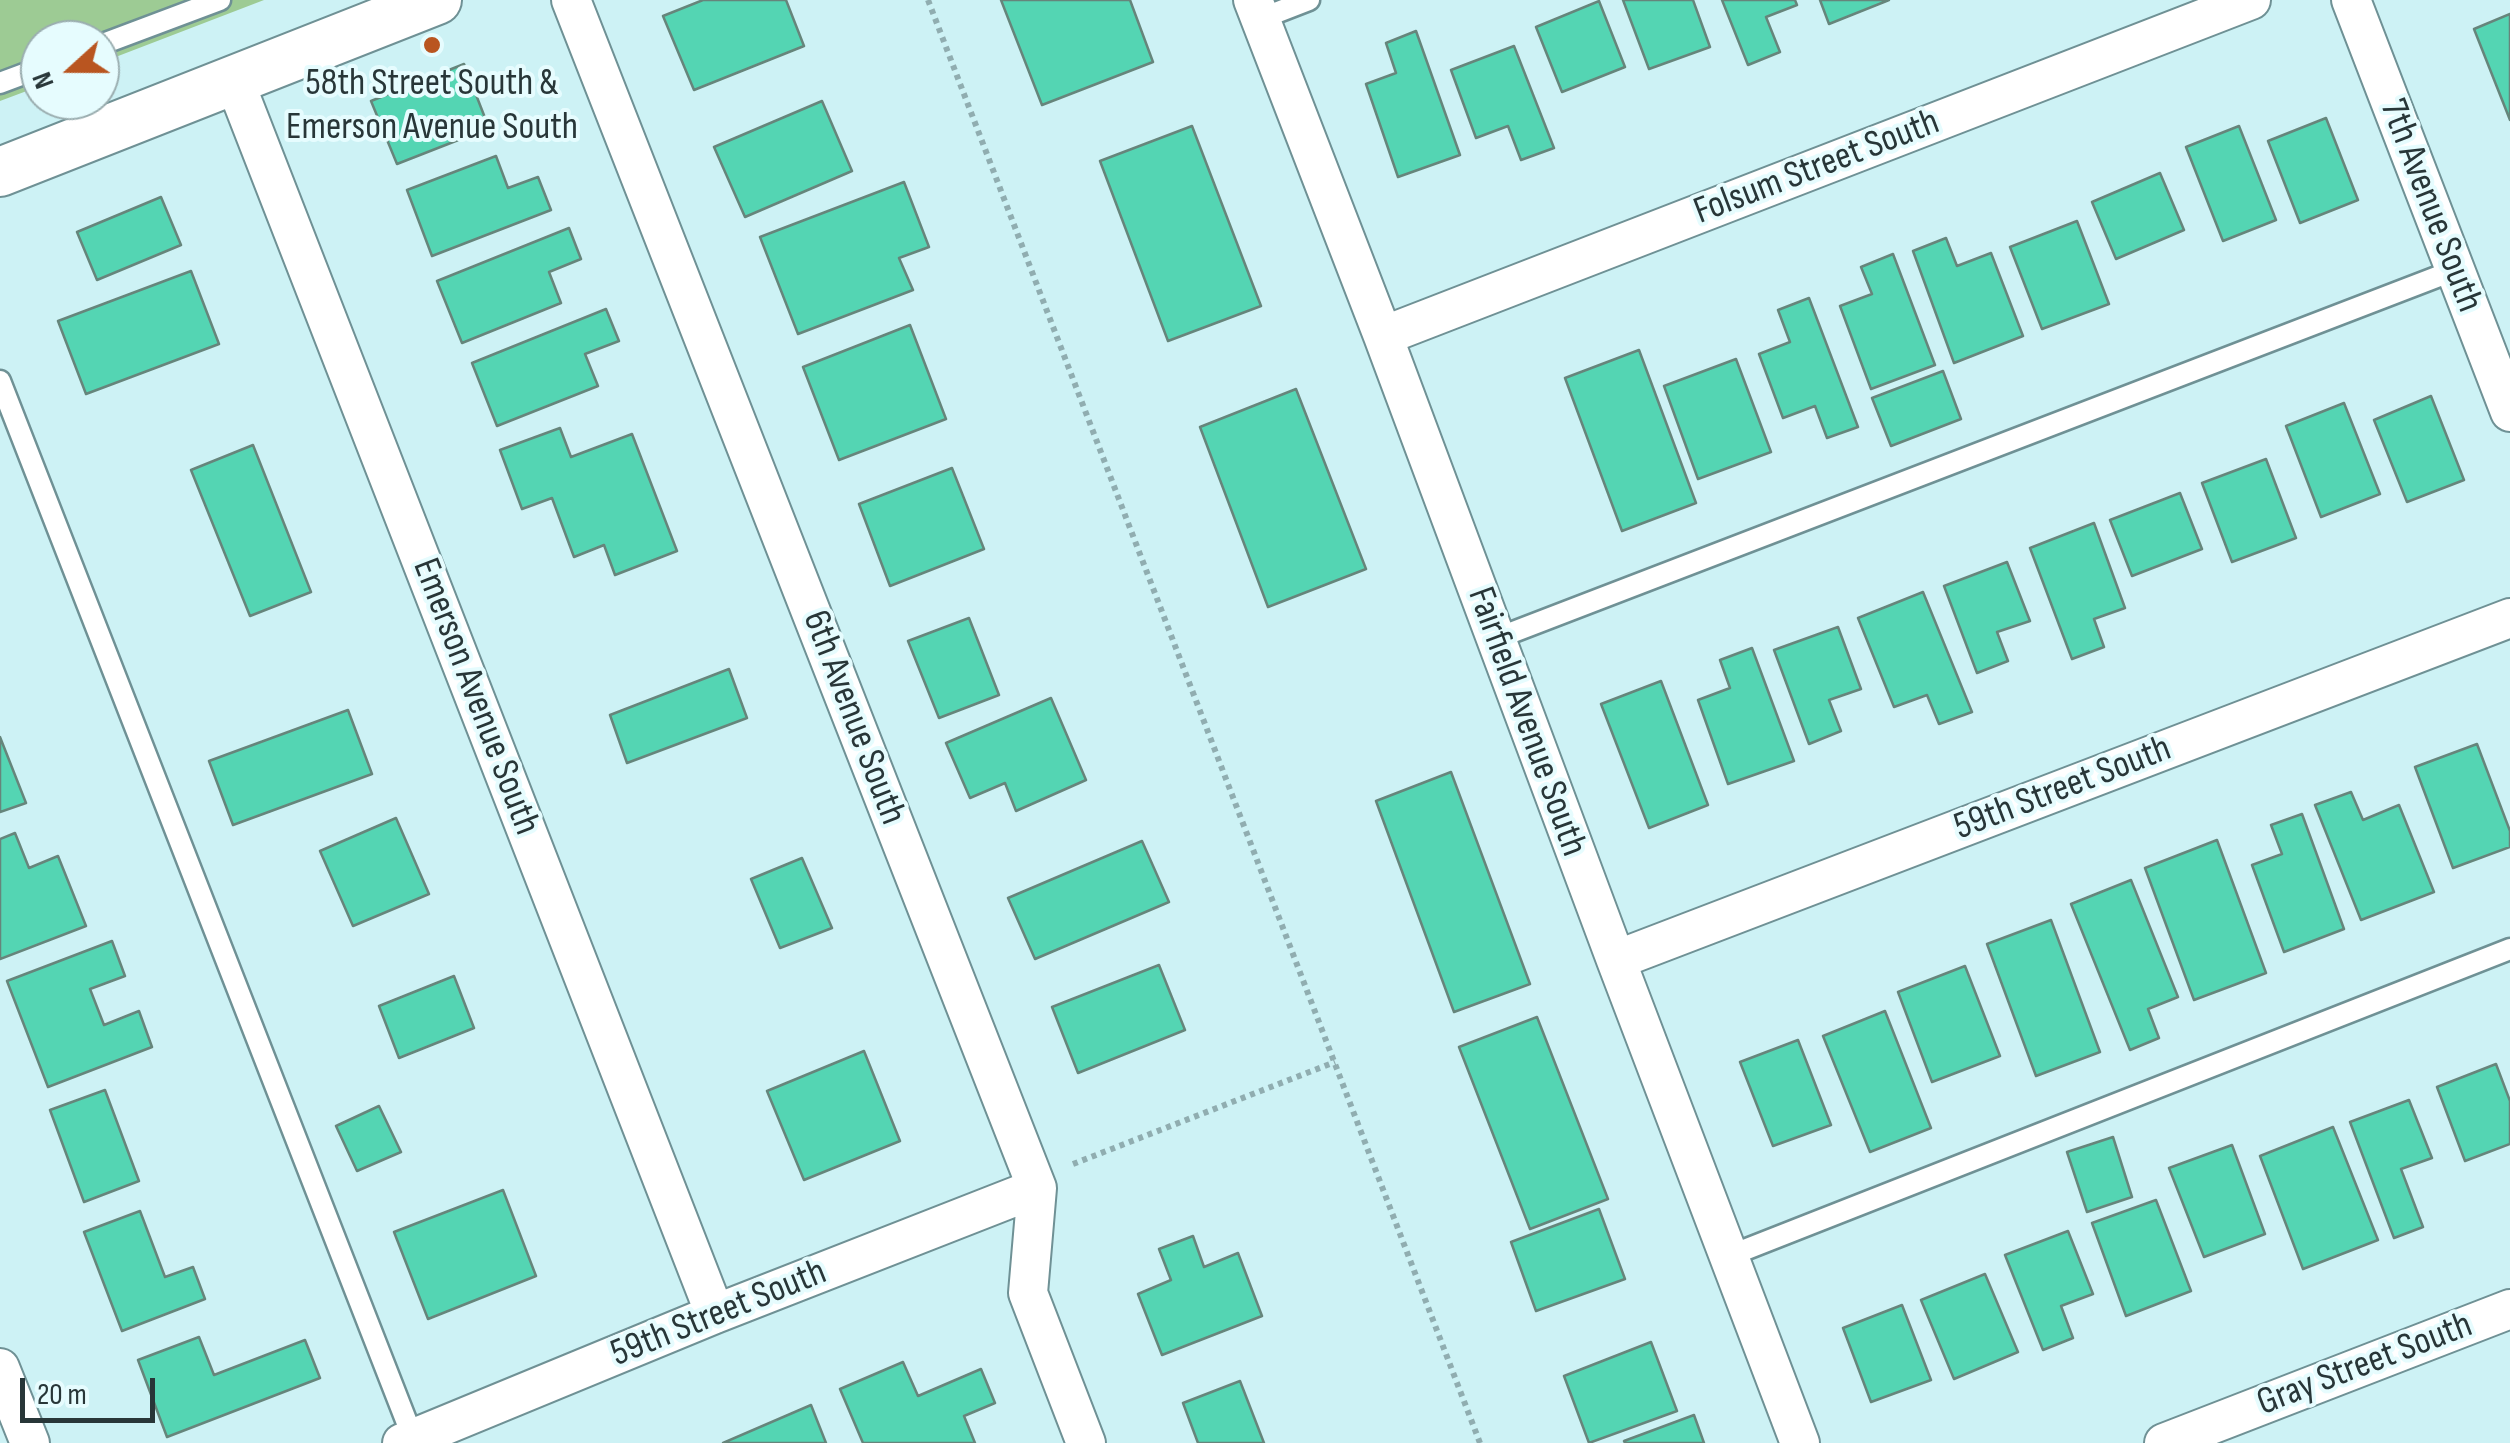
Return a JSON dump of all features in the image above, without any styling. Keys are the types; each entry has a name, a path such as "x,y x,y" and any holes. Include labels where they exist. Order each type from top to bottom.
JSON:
{"street":[{"path":"0,172 437,0"},
{"name":"6th Avenue South","path":"571,0 1036,1184 1028,1293 1086,1443"},
{"name":"Folsum Street South","path":"1382,336 2250,0"},
{"name":"7th Avenue South","path":"2351,0 2510,412"},
{"name":"Fairfield Avenue South","path":"1256,10 1800,1443"},
{"name":"Emerson Avenue South","path":"234,80 716,1314"},
{"name":"59th Street South","path":"1616,960 2510,618"},
{"name":"59th Street South","path":"408,1441 1036,1184"},
{"name":"Gray Street South","path":"2164,1443 2510,1309"},
{"path":"0,1368 30,1443"}],"lane":[{"path":"120,38 220,0"},
{"path":"1256,10 1309,0"},
{"path":"1496,639 2455,270"},
{"path":"0,381 408,1441"},
{"path":"1729,1256 2510,949"}],"path":[{"path":"928,0 1480,1443"},
{"path":"1036,1184 1334,1062"}],"green space":[{"path":"0,0 264,0 120,55 120,20 20,20 20,94 0,101"}],"building":[{"path":"703,0 786,0 804,46 694,90 663,16"},
{"path":"1001,0 1130,0 1153,62 1042,105"},
{"path":"1623,0 1693,0 1710,47 1649,69"},
{"path":"1722,0 1795,0 1797,5 1766,17 1780,52 1748,65"},
{"path":"1820,0 1889,0 1829,24"},
{"path":"1599,1 1625,67 1562,92 1536,27"},
{"path":"2510,14 2510,120 2474,29"},
{"path":"1416,31 1460,155 1398,177 1366,84 1396,73 1386,43"},
{"path":"1514,46 1554,148 1521,160 1508,126 1476,138 1451,70"},
{"path":"464,64 489,128 397,164 371,101"},
{"path":"822,101 852,171 745,217 714,147"},
{"path":"2326,118 2358,200 2300,223 2268,141"},
{"path":"1192,126 1261,306 1168,341 1100,161"},
{"path":"2239,126 2276,220 2223,241 2186,147"},
{"path":"496,156 508,188 538,177 551,210 432,256 407,190"},
{"path":"2160,173 2184,230 2116,259 2092,202"},
{"path":"904,182 929,247 899,258 913,290 798,334 760,237"},
{"path":"161,197 181,245 97,280 77,232"},
{"path":"2077,221 2109,304 2042,329 2010,247"},
{"path":"569,228 581,259 549,272 561,303 462,343 437,281"},
{"path":"1946,238 1957,266 1991,253 2023,336 1954,363 1913,251"},
{"path":"1893,254 1935,365 1871,389 1840,306 1872,294 1861,267"},
{"path":"191,271 219,344 86,394 58,321"},
{"path":"1809,298 1858,427 1827,438 1815,406 1783,418 1759,354 1790,342 1778,310"},
{"path":"606,309 619,341 585,354 598,386 497,426 472,363"},
{"path":"910,325 946,419 839,460 803,367"},
{"path":"1639,350 1696,503 1622,531 1565,378"},
{"path":"1736,359 1771,452 1698,479 1664,386"},
{"path":"1943,371 1961,419 1891,446 1872,398"},
{"path":"1296,389 1366,569 1268,607 1200,427"},
{"path":"2431,396 2464,480 2407,502 2374,420"},
{"path":"2344,403 2380,494 2321,517 2286,426"},
{"path":"560,428 571,457 632,434 677,551 615,575 604,545 574,557 552,498 522,509 500,450"},
{"path":"253,445 311,592 250,616 191,470"},
{"path":"2266,459 2296,538 2232,562 2202,483"},
{"path":"952,468 984,549 890,586 859,504"},
{"path":"2180,493 2202,549 2132,576 2110,520"},
{"path":"2094,523 2125,608 2094,619 2104,647 2072,659 2030,548"},
{"path":"2007,562 2030,621 1997,632 2008,661 1977,673 1944,586"},
{"path":"1923,592 1972,712 1939,724 1927,695 1894,707 1858,618"},
{"path":"969,618 999,695 939,718 908,641"},
{"path":"1838,627 1861,689 1829,700 1841,731 1809,744 1774,650"},
{"path":"1752,648 1794,761 1728,784 1698,700 1730,688 1720,660"},
{"path":"729,669 747,718 627,763 610,715"},
{"path":"1661,681 1708,805 1649,828 1601,704"},
{"path":"1051,698 1086,780 1016,811 1005,783 970,798 946,743"},
{"path":"348,710 372,774 233,825 209,761"},
{"path":"0,737 26,803 0,812"},
{"path":"2477,744 2510,831 2510,847 2453,868 2415,767"},
{"path":"1451,772 1530,984 1454,1012 1376,801"},
{"path":"2351,792 2363,820 2399,805 2434,892 2361,920 2315,805"},
{"path":"2302,814 2344,929 2284,952 2252,865 2282,854 2271,825"},
{"path":"396,818 429,894 353,926 320,851"},
{"path":"15,833 29,868 58,856 86,926 0,959 0,839"},
{"path":"2217,840 2266,973 2194,1000 2145,868"},
{"path":"1142,841 1169,902 1035,959 1008,898"},
{"path":"802,858 832,928 780,948 751,879"},
{"path":"2131,880 2178,997 2148,1009 2159,1038 2130,1050 2071,904"},
{"path":"2051,920 2100,1052 2036,1076 1987,944"},
{"path":"112,941 125,976 90,989 104,1025 139,1011 152,1047 48,1087 7,981"},
{"path":"1159,965 1185,1030 1078,1073 1052,1007"},
{"path":"1965,966 2000,1056 1932,1082 1898,992"},
{"path":"454,976 474,1028 399,1058 379,1006"},
{"path":"1885,1011 1931,1128 1870,1152 1823,1036"},
{"path":"1537,1017 1608,1199 1530,1229 1459,1047"},
{"path":"1798,1040 1831,1125 1773,1146 1740,1062"},
{"path":"864,1051 900,1141 804,1180 767,1091"},
{"path":"2496,1064 2510,1101 2510,1144 2465,1161 2437,1087"},
{"path":"105,1090 139,1181 84,1202 50,1110"},
{"path":"2409,1100 2432,1158 2401,1169 2423,1227 2394,1238 2350,1122"},
{"path":"379,1106 401,1152 357,1171 336,1126"},
{"path":"2333,1127 2378,1240 2303,1269 2260,1156"},
{"path":"2113,1137 2132,1197 2087,1212 2067,1152"},
{"path":"2232,1145 2265,1234 2204,1257 2169,1168"},
{"path":"503,1190 536,1276 428,1319 394,1232"},
{"path":"2156,1200 2191,1291 2126,1316 2092,1223"},
{"path":"1599,1209 1625,1279 1536,1311 1511,1242"},
{"path":"140,1211 165,1277 193,1267 205,1299 122,1331 84,1232"},
{"path":"2068,1231 2093,1294 2061,1306 2073,1338 2043,1350 2005,1255"},
{"path":"1193,1236 1204,1267 1238,1253 1262,1316 1162,1355 1138,1294 1171,1280 1159,1249"},
{"path":"1985,1274 2018,1352 1954,1379 1921,1300"},
{"path":"1902,1305 1931,1380 1871,1402 1843,1328"},
{"path":"199,1337 214,1375 305,1340 320,1378 167,1437 138,1360"},
{"path":"1651,1342 1677,1411 1589,1443 1564,1376"},
{"path":"903,1362 918,1396 981,1369 995,1403 964,1416 975,1443 863,1443 840,1389"},
{"path":"1240,1381 1264,1443 1198,1443 1183,1403"},
{"path":"811,1405 826,1443 723,1443"},
{"path":"1694,1415 1704,1443 1624,1441"}],"place":[{"name":"58th Street South & Emerson Avenue South","path":"432,45"}]}
